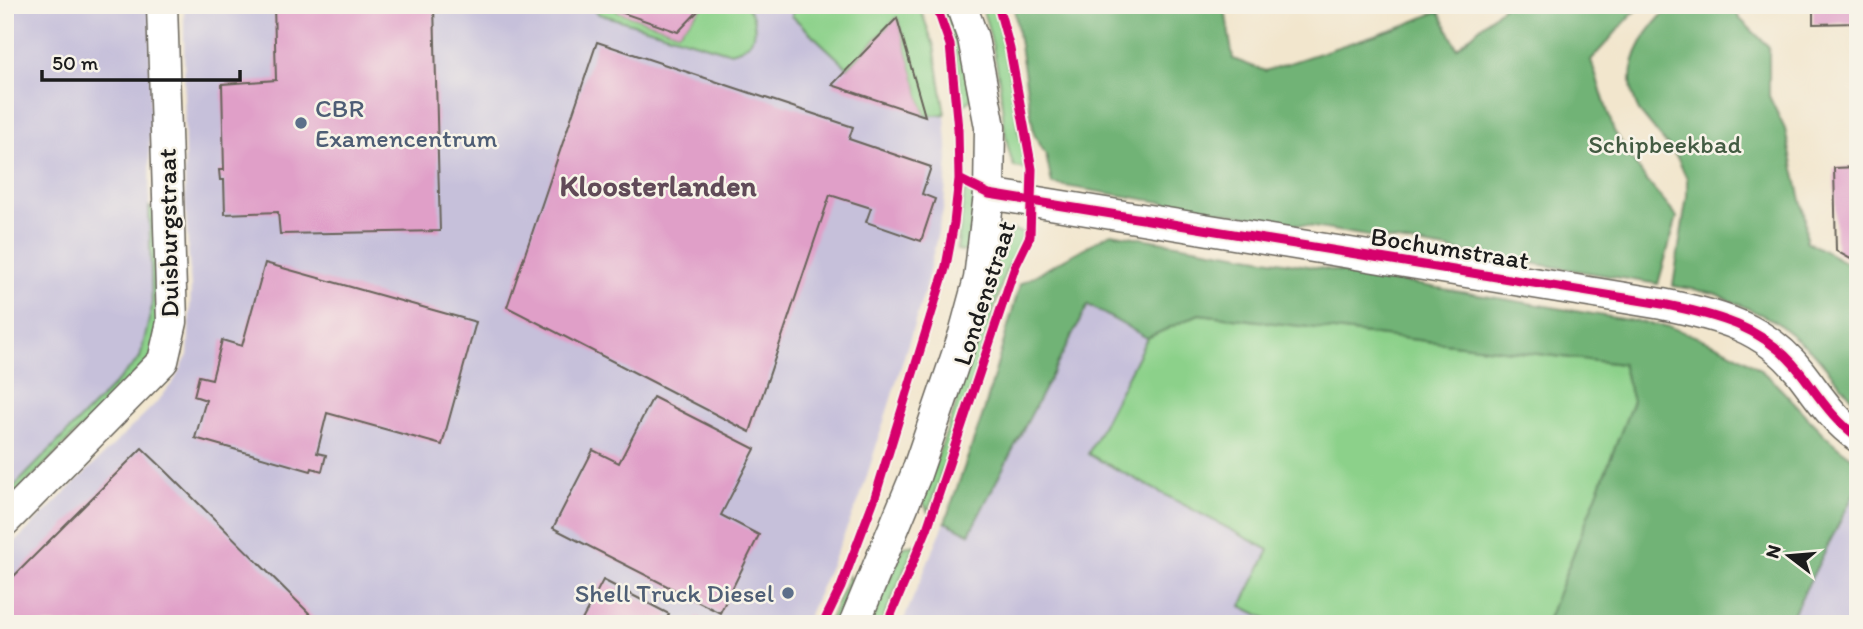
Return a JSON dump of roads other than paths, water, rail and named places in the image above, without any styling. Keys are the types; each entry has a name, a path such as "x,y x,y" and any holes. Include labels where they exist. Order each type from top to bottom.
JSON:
{"street":[{"name":"Duisburgstraat","path":"5,521 163,361 172,322 162,5"},
{"name":"Londenstraat","path":"854,624 915,477 964,334 979,279 989,194 988,115 973,38 961,5"},
{"name":"Bochumstraat","path":"989,194 1662,304 1726,318 1759,335 1778,350 1798,369 1833,415 1858,437"}],"place":[{"name":"CBR Examencentrum","path":"301,123"},
{"name":"Shell Truck Diesel","path":"788,593"}],"district":[{"name":"Kloosterlanden","path":"658,185"}],"park label":[{"name":"Schipbeekbad","path":"1665,144"}]}
